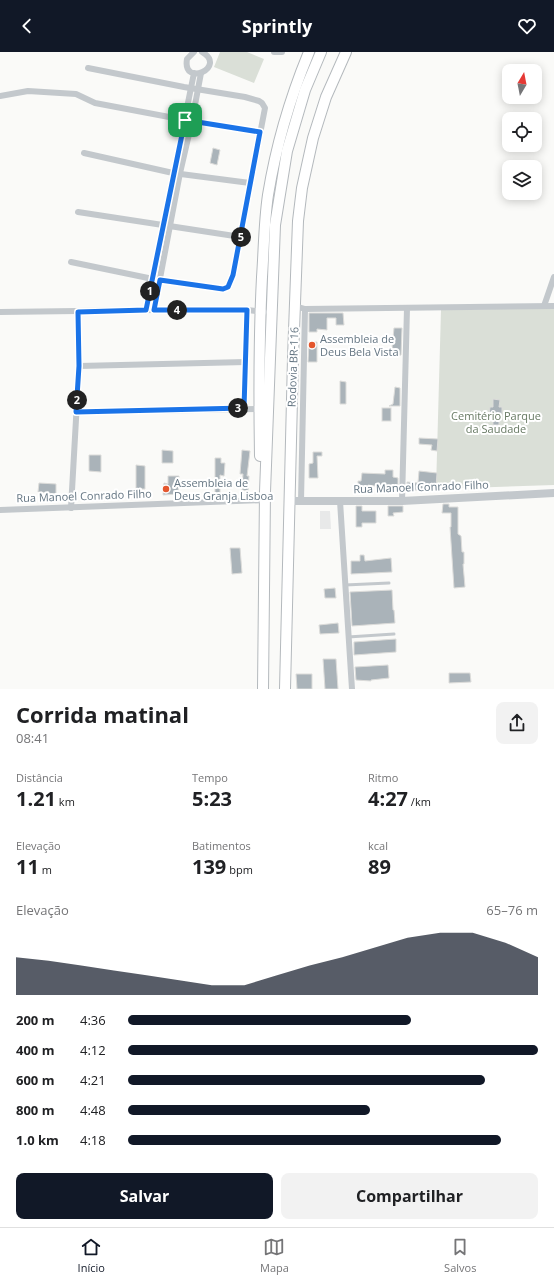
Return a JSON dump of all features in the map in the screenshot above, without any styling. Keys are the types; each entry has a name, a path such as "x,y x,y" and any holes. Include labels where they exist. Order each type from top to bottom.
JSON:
{"highway":[{"path":"265,496 260,461 260,409 261,311 268,194 286,114 309,52"},
{"path":"263,689 265,496 275,225 287,151 305,90 321,52"},
{"name":"Rodovia BR-116","path":"285,689 298,220 313,138 322,108 346,52"}],"street":[{"path":"194,52 189,56 187,62 188,68 194,73 201,73 207,70 210,63 204,52"},
{"path":"274,52 282,52"},
{"path":"70,262 153,279 223,289 226,288 230,284 233,275 265,108 262,103 245,97 88,68"},
{"path":"154,310 160,280 173,173 194,73"},
{"path":"146,310 180,173 201,73"},
{"path":"0,96 28,91 76,94 95,104 260,132"},
{"path":"84,153 173,173 250,183"},
{"path":"78,212 241,237"},
{"path":"544,306 554,277"},
{"path":"295,306 305,309 554,306"},
{"path":"402,501 407,308"},
{"path":"301,501 305,309"},
{"path":"244,408 247,310"},
{"path":"0,312 247,310 271,312"},
{"path":"71,508 79,366 78,312"},
{"path":"79,366 246,362"},
{"path":"76,412 244,408 260,409"},
{"name":"Rua Manoel Conrado Filho","path":"290,501 402,501 554,493"},
{"name":"Rua Manoel Conrado Filho","path":"0,510 71,508 265,496"},
{"path":"340,501 352,689"}],"lane":[{"path":"345,585 389,583"},
{"path":"348,636 394,634"}],"shaded area":[{"path":"320,511 330,511 331,529 320,529"}],"green space":[{"path":"220,52 247,52 264,59 254,83 214,67"},
{"name":"Cemitério Parque da Saudade","path":"554,308 554,485 436,489 441,310"}],"building":[{"path":"213,148 220,150 217,165 210,163"},
{"path":"309,313 343,313 344,325 336,325 336,318 327,318 327,330 317,329 317,332 309,332"},
{"path":"394,328 402,328 401,355 397,356 396,349 392,348"},
{"path":"309,342 317,342 317,362 308,362"},
{"path":"340,381 346,382 346,404 340,404"},
{"path":"395,387 400,388 400,406 389,406 393,404"},
{"path":"493,399 500,400 499,407 502,407 502,415 499,415 499,425 493,425 493,415 489,415 490,407 493,407"},
{"path":"382,408 391,408 391,421 382,421"},
{"path":"419,438 438,439 437,451 431,450 432,445 419,444"},
{"path":"162,450 173,451 173,463 162,463"},
{"path":"242,450 250,451 247,476 249,476 248,491 242,490 243,474 240,474"},
{"path":"313,452 322,452 322,456 317,456 318,478 309,478 309,464 313,463"},
{"path":"89,455 101,455 101,472 89,471"},
{"path":"215,458 221,458 221,463 225,463 224,476 220,475 220,496 215,496"},
{"path":"136,465 145,466 145,489 136,489"},
{"path":"385,470 393,470 393,477 398,478 398,492 394,492 394,489 368,485 368,493 358,492 358,481 361,481 362,473 385,474"},
{"path":"419,471 437,473 436,489 428,488 428,492 407,489 407,482 418,483"},
{"path":"168,476 179,476 178,494 163,495 164,483 168,484"},
{"path":"39,483 56,484 56,494 38,492"},
{"path":"443,504 449,504 449,507 458,507 458,534 461,536 462,552 464,552 463,564 465,587 454,588 450,527 451,513 442,513"},
{"path":"356,506 362,506 362,511 376,511 376,523 362,523 362,527 356,527"},
{"path":"388,506 403,506 403,512 393,513 394,516 388,516"},
{"path":"230,548 240,548 242,573 232,574"},
{"path":"360,555 364,555 365,561 391,558 392,572 351,574 351,561 360,561"},
{"path":"335,588 336,598 325,598 324,589"},
{"path":"392,590 395,623 352,626 350,592"},
{"path":"338,623 339,633 320,634 319,625"},
{"path":"396,639 396,652 354,655 354,642"},
{"path":"323,659 336,659 338,689 325,689"},
{"path":"388,665 389,678 371,681 356,680 355,667"},
{"path":"449,673 470,673 471,682 449,683"},
{"path":"296,674 312,674 312,689 297,689"}],"place":[{"name":"Assembleia de Deus Bela Vista","path":"312,345"},
{"name":"Assembleia de Deus Granja Lisboa","path":"166,489"}],"route":[{"path":"185,120 260,132 241,237 230,284 228,287 223,289 160,280 154,310 247,310 244,408 76,412 79,366 78,312 146,310 185,120"}]}
